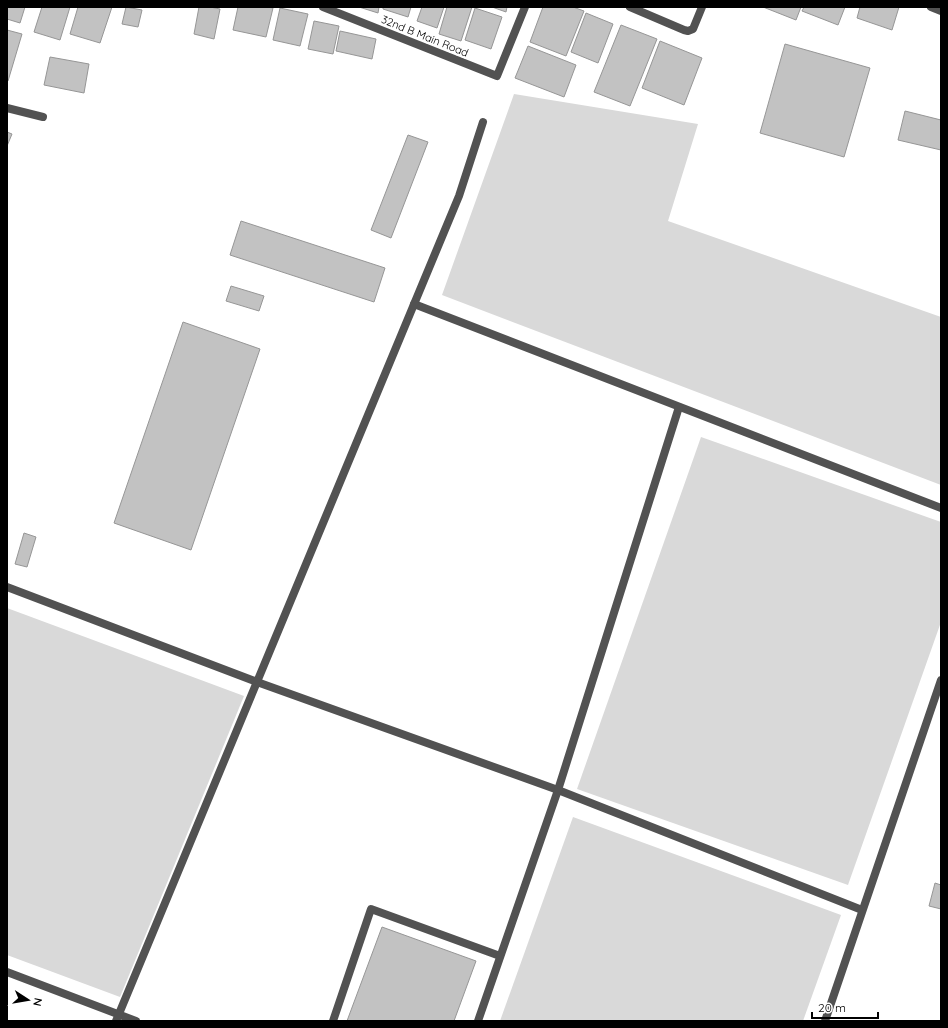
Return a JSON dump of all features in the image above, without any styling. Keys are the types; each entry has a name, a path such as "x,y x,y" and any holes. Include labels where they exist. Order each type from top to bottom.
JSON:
{"street":[{"name":"32nd B Main Road","path":"323,7 497,76 525,7"},
{"path":"630,7 688,31 692,29 702,7"},
{"path":"931,7 941,11"},
{"path":"7,108 43,117"},
{"path":"117,1018 459,196 483,122"},
{"path":"414,304 941,508"},
{"path":"478,1021 558,790 679,407"},
{"path":"7,587 257,682 558,790 862,910"},
{"path":"825,1021 941,680"},
{"path":"333,1021 371,909 500,956"},
{"path":"7,972 117,1018 136,1021"}],"shaded area":[{"path":"514,94 698,124 668,221 941,317 941,485 442,295"},
{"path":"701,437 941,522 941,622 848,885 577,789"},
{"path":"7,608 244,696 120,997 7,955"},
{"path":"573,817 841,915 803,1021 500,1021"}],"building":[{"path":"7,7 25,7 20,23 7,19"},
{"path":"42,7 70,7 60,40 34,32"},
{"path":"78,7 112,7 100,43 70,34"},
{"path":"126,7 142,10 138,27 122,24"},
{"path":"199,7 220,9 214,39 194,34"},
{"path":"238,7 273,8 266,37 233,30"},
{"path":"359,7 379,7 378,13"},
{"path":"383,7 411,7 408,17 383,9"},
{"path":"422,7 444,7 437,28 417,21"},
{"path":"447,7 472,7 461,41 439,34"},
{"path":"492,7 507,7 506,12"},
{"path":"543,7 573,7 584,11 566,56 530,42"},
{"path":"763,7 801,7 796,20"},
{"path":"804,7 845,7 838,25 802,11"},
{"path":"860,7 899,7 892,30 857,18"},
{"path":"280,8 308,14 300,46 273,40"},
{"path":"475,8 502,17 491,49 465,40"},
{"path":"586,13 613,24 598,63 571,52"},
{"path":"314,21 339,26 333,54 308,49"},
{"path":"621,25 657,39 630,106 594,92"},
{"path":"7,30 22,34 8,81 7,81"},
{"path":"340,31 376,39 372,59 336,51"},
{"path":"660,41 702,58 684,105 642,88"},
{"path":"785,44 870,68 844,157 760,133"},
{"path":"528,46 576,65 564,97 515,78"},
{"path":"50,57 89,64 84,93 44,85"},
{"path":"905,111 941,120 941,150 898,140"},
{"path":"7,132 12,134 7,146"},
{"path":"408,135 428,142 391,238 371,230"},
{"path":"241,221 385,268 374,302 230,255"},
{"path":"231,286 264,296 259,311 226,301"},
{"path":"183,322 260,349 191,550 114,523"},
{"path":"24,533 36,537 27,567 15,564"},
{"path":"935,883 941,885 941,909 929,906"},
{"path":"382,927 476,961 454,1021 347,1021"}]}
